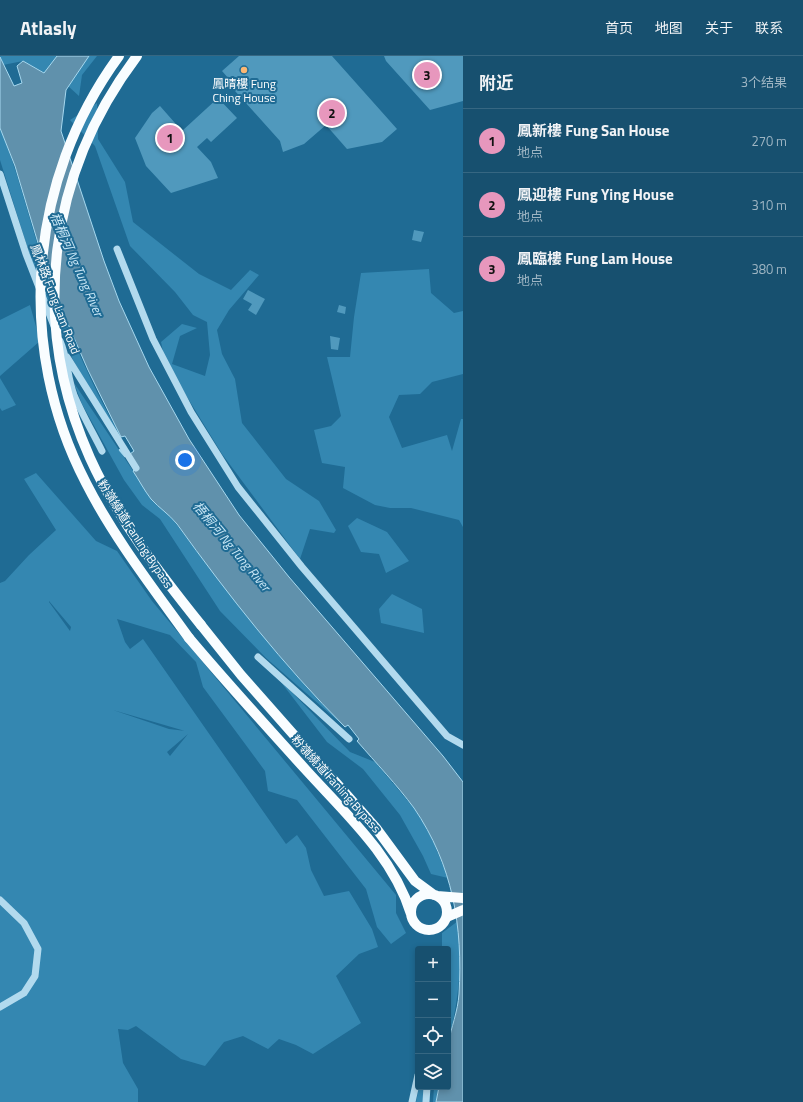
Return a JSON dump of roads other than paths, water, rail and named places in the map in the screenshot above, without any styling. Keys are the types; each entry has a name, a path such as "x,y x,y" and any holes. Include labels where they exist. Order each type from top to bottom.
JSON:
{"main road":[{"name":"粉嶺繞道 Fanling Bypass","path":"119,56 97,89 68,148 53,193 44,238 40,284 41,330 48,376 60,420 76,462 96,502 124,546 189,638 230,687 366,836 395,876 411,914"},
{"name":"粉嶺繞道 Fanling Bypass","path":"137,56 111,92 91,129 80,155 67,196 58,240 54,284 56,327 62,373 74,417 90,458 110,497 174,590 241,675 376,828 415,881 435,895"},
{"path":"435,895 454,913 439,927 427,930 416,925 411,914 412,907 419,897 427,894 435,895 450,898 463,898"}],"lane":[{"name":"鳳林路 Fung Lam Road","path":"0,174 26,254 66,355 69,379 75,396 102,451"},
{"path":"117,249 153,339 191,412 238,487 302,567 447,736 463,745"},
{"path":"66,355 136,468"},
{"path":"258,657 349,739"},
{"path":"0,900 24,923 38,949 35,976 24,993 0,1006"},
{"path":"412,1102 415,1088"},
{"path":"426,1102 427,1090"}],"water":[{"name":"梧桐河 Ng Tung River","path":"57,56 89,56 66,90 61,131 104,261 119,301 149,367 189,439 239,515 289,577 443,756 463,782 463,1102 436,1102 438,1090 451,1090 451,1032 459,994 460,969 457,921 453,897 438,852 427,830 414,808 394,782 357,741 359,739 348,725 345,727 278,654 236,603 177,524 148,496 133,471 137,467 130,454 134,451 125,436 121,437 88,370 50,283 15,166 0,128 0,57 14,86 22,83 17,66 23,61 44,73"}],"waterway":[{"path":"120,450 125,456"}],"place":[{"name":"鳳晴樓 Fung Ching House","path":"244,70"},
{"name":"鳳臨樓 Fung Lam House","path":"427,75"},
{"name":"鳳迎樓 Fung Ying House","path":"332,113"},
{"name":"鳳新樓 Fung San House","path":"170,138"}]}
